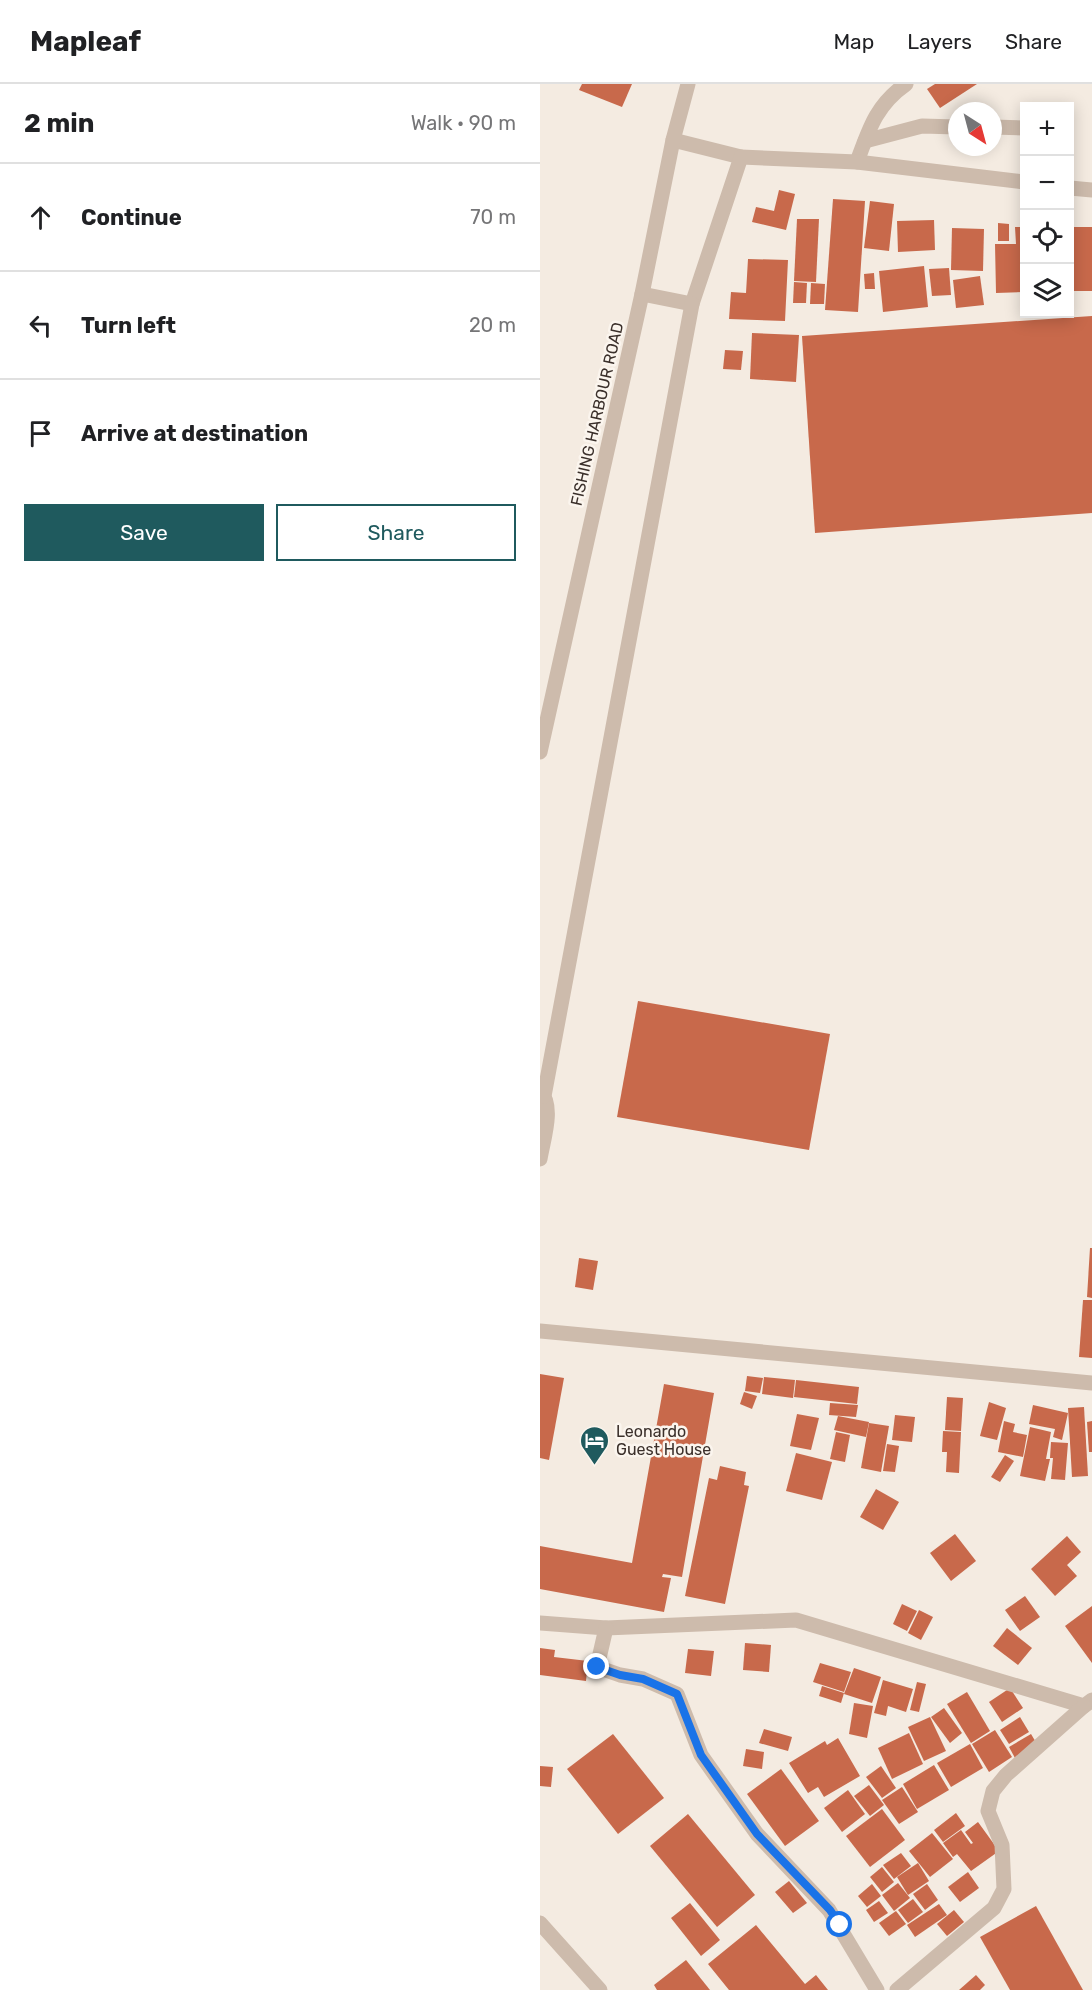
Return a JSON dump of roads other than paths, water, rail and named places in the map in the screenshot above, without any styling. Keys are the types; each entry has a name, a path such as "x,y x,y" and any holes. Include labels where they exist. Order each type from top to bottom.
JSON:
{"street":[{"path":"857,162 872,121 879,109 906,84"},
{"name":"FISHING HARBOUR ROAD","path":"540,752 642,294 673,140 687,87"},
{"path":"865,141 922,126 948,127"},
{"path":"1002,127 1020,128"},
{"path":"673,140 741,157 857,162 1020,182"},
{"path":"540,1159 549,1106 542,1094 692,303 741,157"},
{"path":"1074,188 1092,190"},
{"path":"642,294 692,303"},
{"path":"540,1331 1092,1383"},
{"path":"540,1623 606,1628 796,1620 1088,1703"},
{"path":"606,1628 597,1667 620,1675 643,1679 677,1694 701,1755 757,1834 830,1910 877,1990"},
{"path":"897,1990 994,1908 1004,1889 1002,1845 988,1812 993,1791 1006,1775 1088,1703"},
{"path":"540,1923 600,1990"}],"place":[{"name":"Leonardo Guest House","path":"595,1466"}]}
